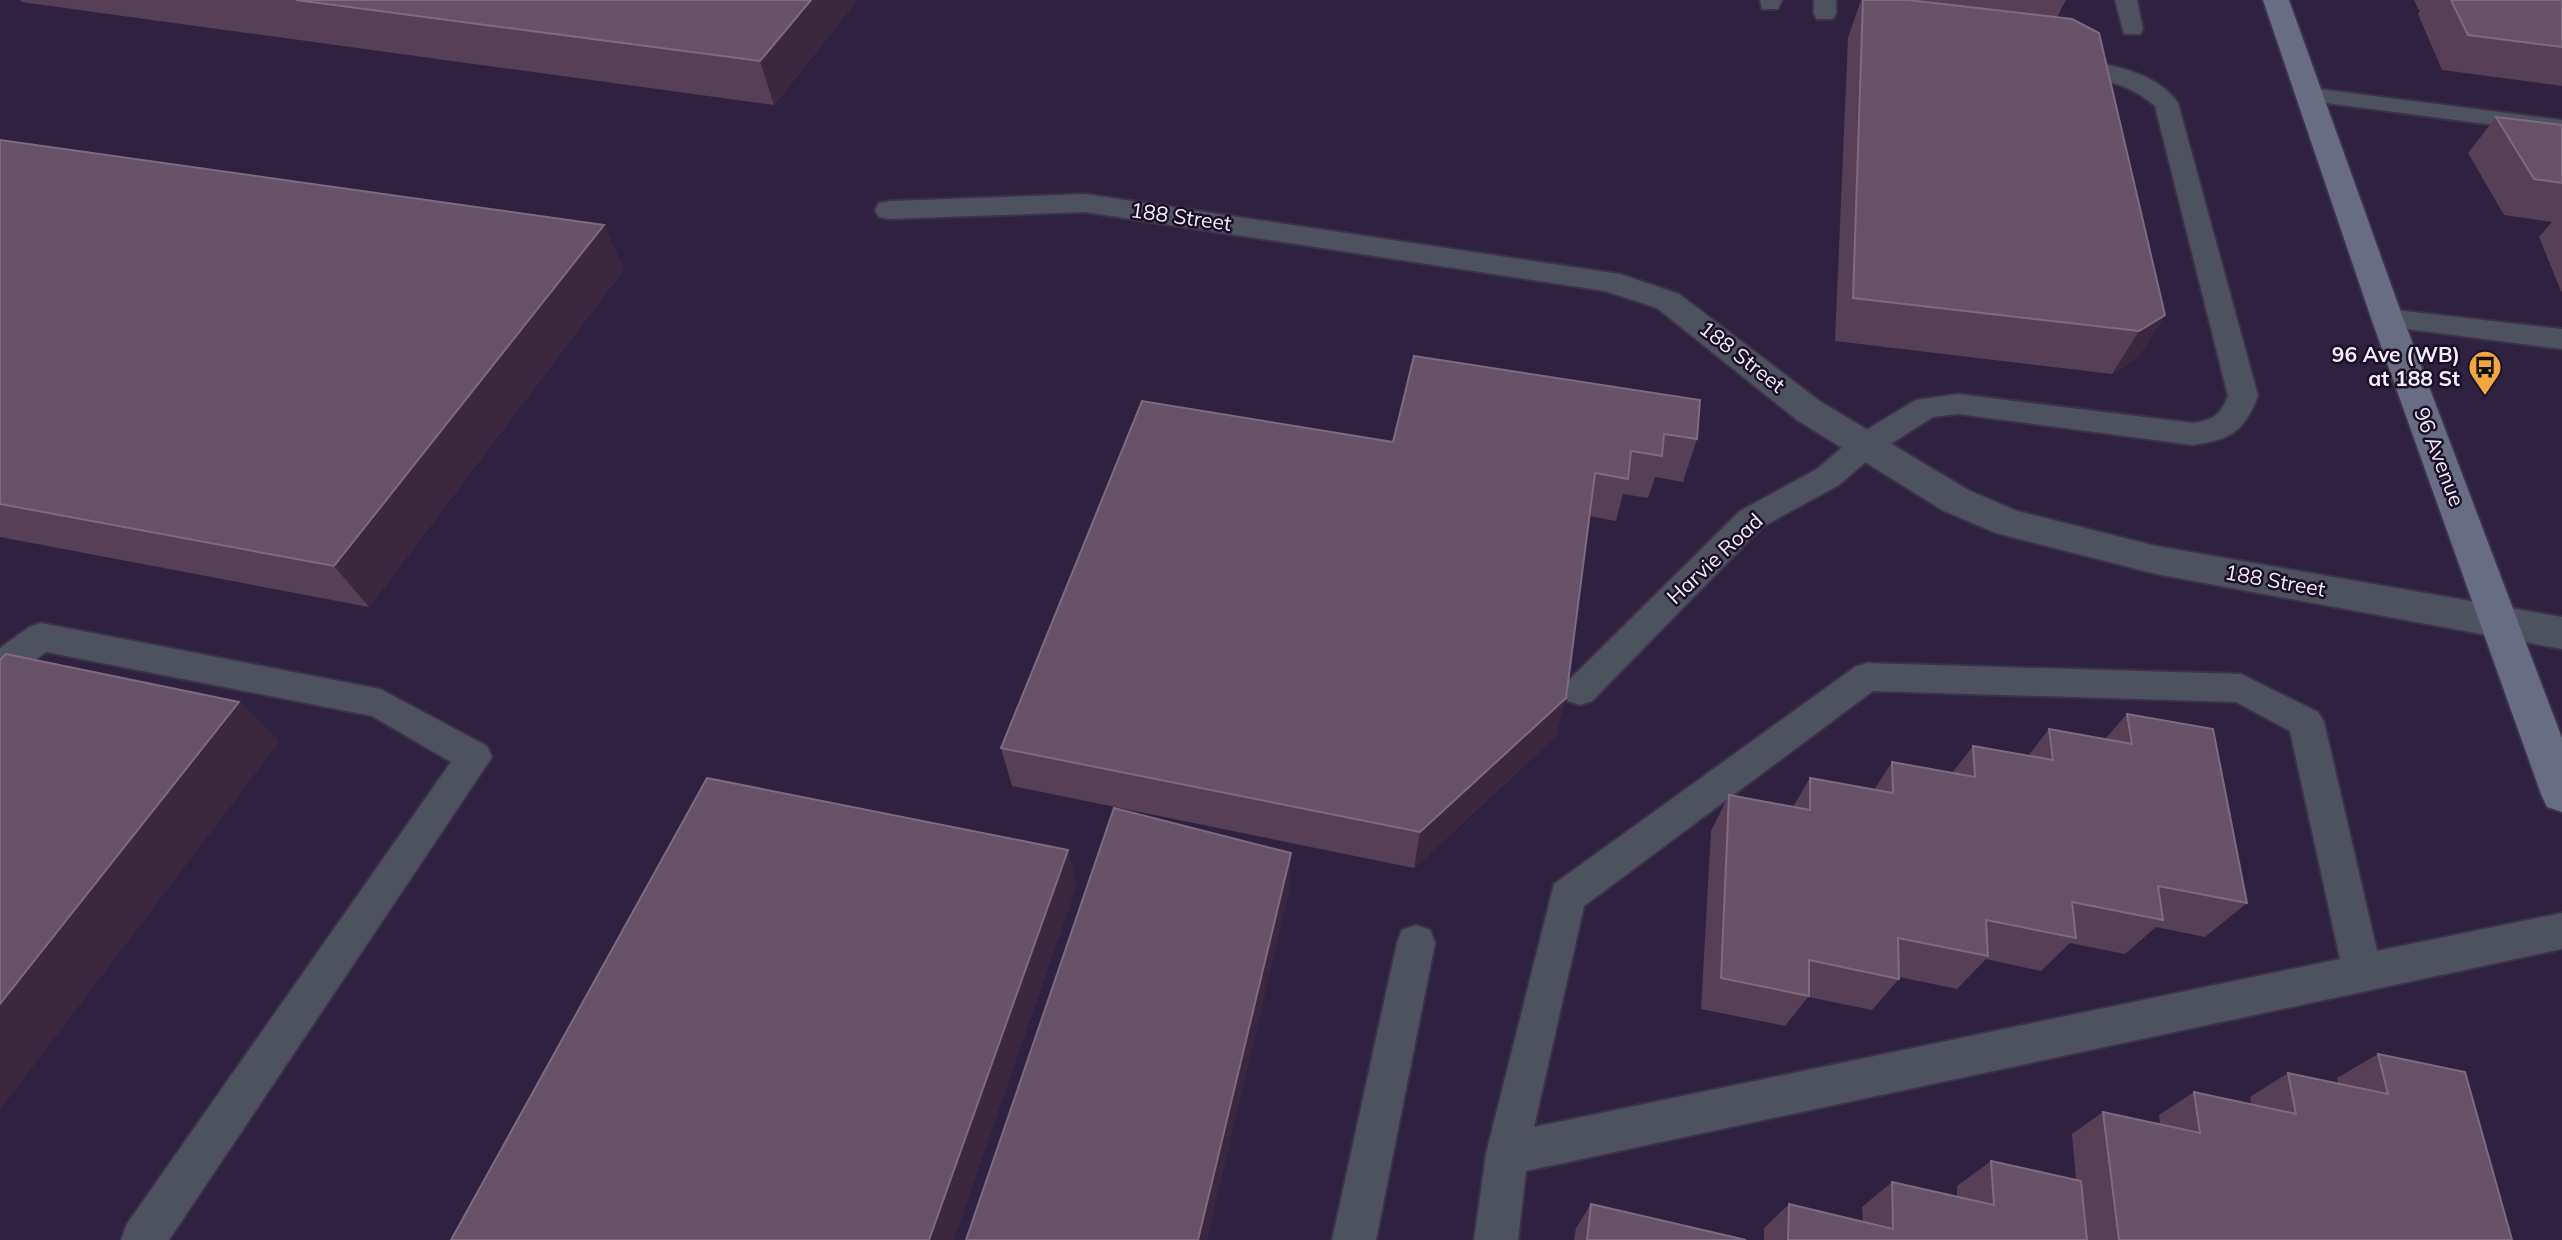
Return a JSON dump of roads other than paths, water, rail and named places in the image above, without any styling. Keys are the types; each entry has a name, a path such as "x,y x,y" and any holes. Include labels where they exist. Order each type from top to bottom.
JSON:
{"main road":[{"name":"96 Avenue","path":"2276,0 2387,318 2502,623 2562,794"}],"street":[{"name":"188 Street","path":"890,210 1086,203 1609,281 1668,301 1809,411 1971,508 2044,534 2155,560 2562,633"}],"lane":[{"path":"2126,0 2132,29"},
{"name":"Harvie Road","path":"1580,691 1751,519 1828,477 1864,446 1926,407 1958,404 2193,434 2224,429 2236,415 2244,396 2166,103 2152,89 2135,82 2106,71 2073,66"},
{"path":"2311,94 2562,127"},
{"path":"2387,318 2562,339"},
{"path":"0,667 41,637 380,702 474,757 143,1240"},
{"path":"1496,1240 1507,1154 1567,896 1867,677 2241,688 2306,722 2362,972"},
{"path":"1507,1154 2562,931"},
{"path":"1354,1240 1416,943"}],"place":[{"name":"96 Ave (WB) at 188 St","path":"2485,397"}]}
